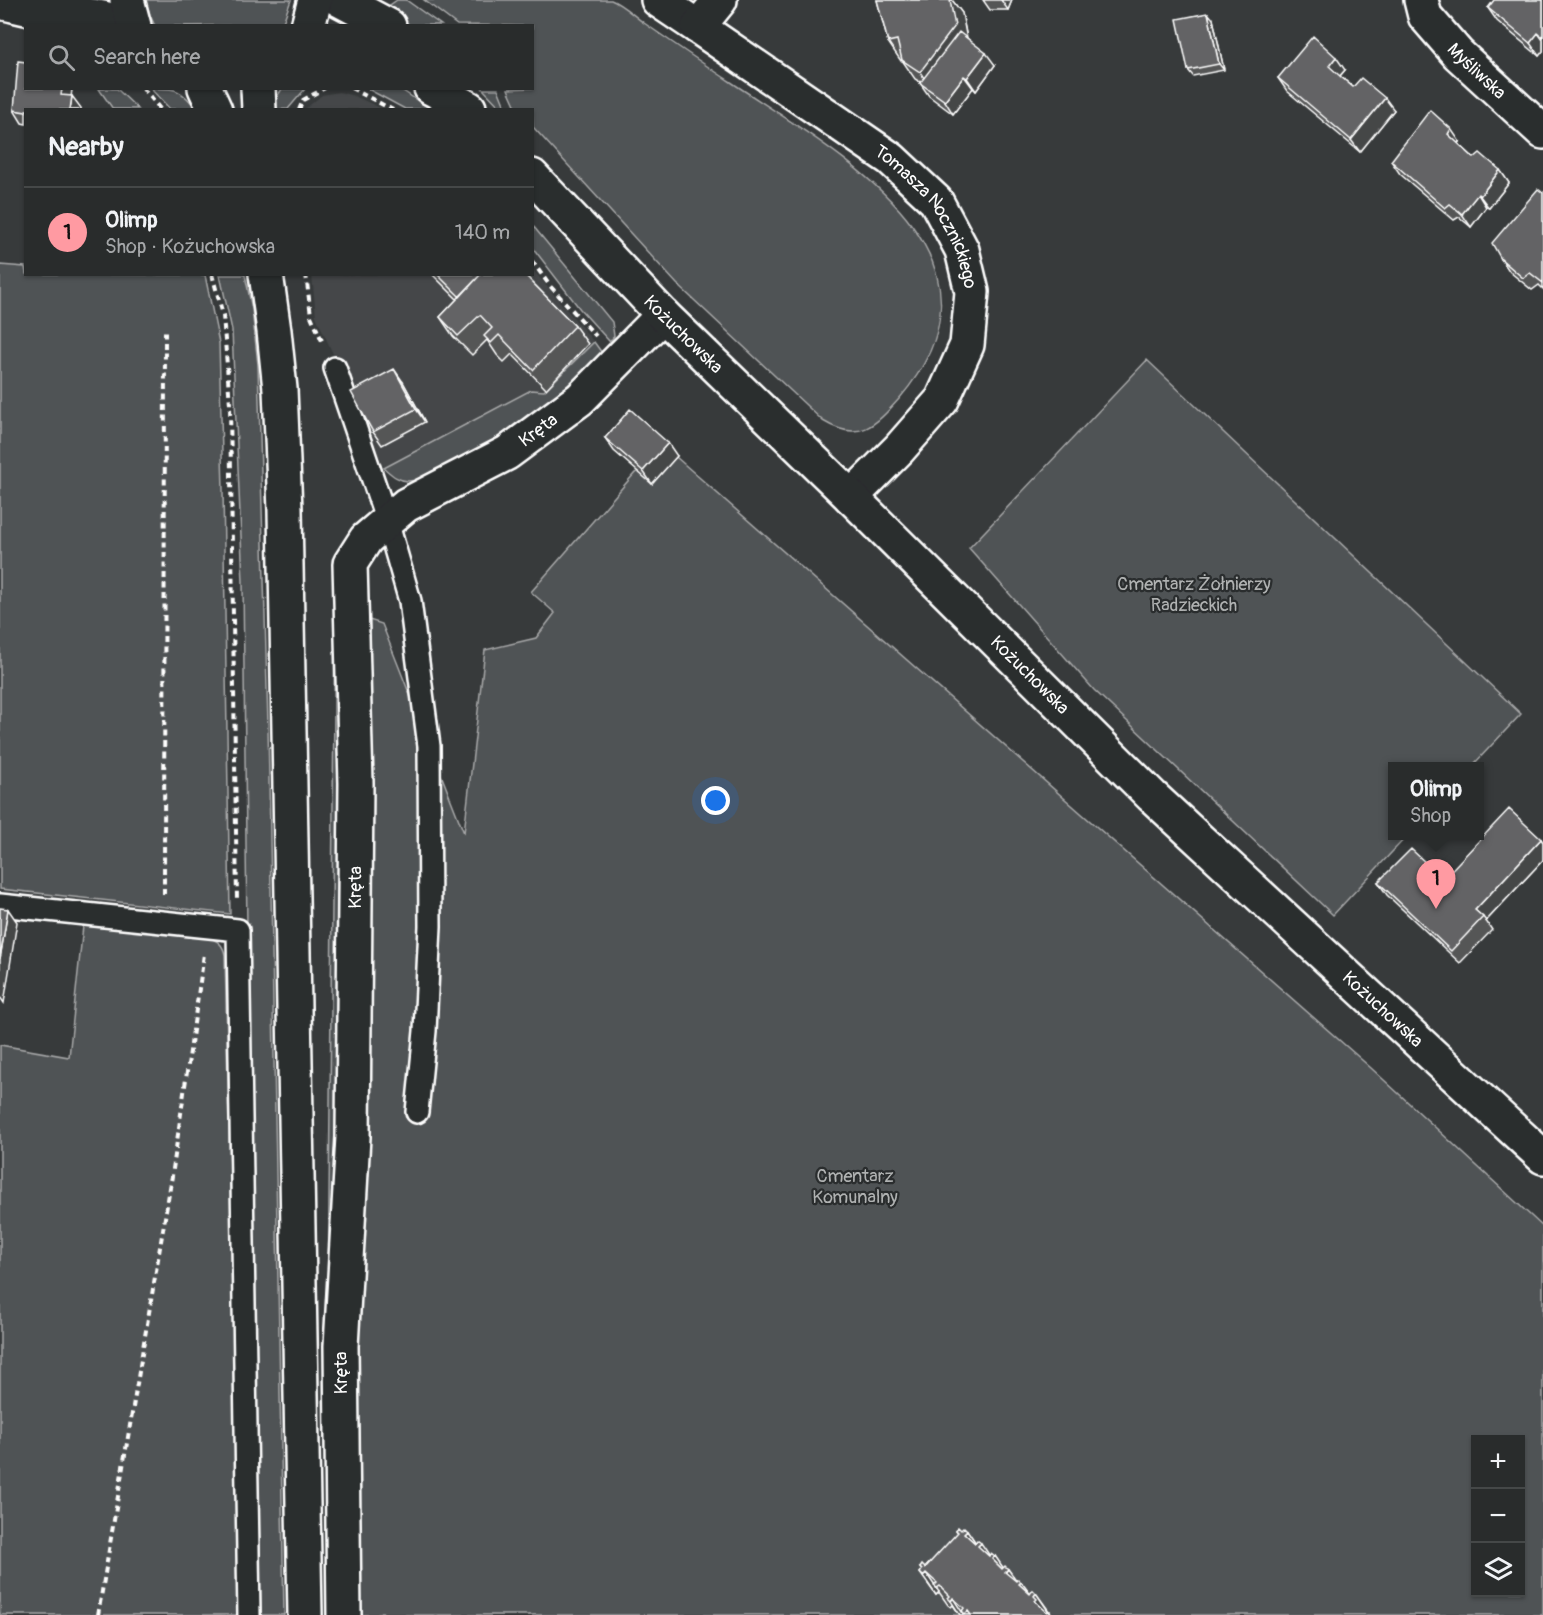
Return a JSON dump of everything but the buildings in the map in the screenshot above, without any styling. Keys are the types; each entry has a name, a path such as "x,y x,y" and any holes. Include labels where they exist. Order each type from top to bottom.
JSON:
{"main road":[{"path":"127,0 133,24"},
{"path":"309,24 315,0"},
{"path":"340,0 385,24"},
{"name":"Tomasza Nocznickiego","path":"658,0 891,159 936,201 962,250 972,292 967,345 942,400 899,449 850,497"},
{"path":"698,27 720,0"},
{"name":"Myśliwska","path":"1421,0 1425,16 1458,54 1543,132"},
{"path":"0,2 39,10 81,13 113,19 124,24"},
{"path":"206,90 214,108"},
{"path":"258,90 259,108"},
{"path":"436,90 464,102"},
{"name":"Kożuchowska","path":"534,178 663,315 1152,796 1543,1157"},
{"path":"266,276 280,389 285,510 305,1615"},
{"name":"Kręta","path":"344,1615 341,1346 353,1137 356,783 350,564 366,539 406,505 507,453 571,406 663,315"}],"lane":[{"path":"335,368 387,521 410,601 429,746 430,926 425,1031 417,1112"},
{"path":"0,905 238,930 249,1615"}],"path":[{"path":"145,90 159,108"},
{"path":"300,108 303,100 321,90"},
{"path":"355,90 389,108"},
{"path":"534,264 550,286 597,337"},
{"path":"213,276 223,315 230,404 238,930"},
{"path":"306,276 311,316 335,368"},
{"path":"163,922 165,330"},
{"path":"98,1615 172,1176 208,927"}],"shaded area":[{"path":"339,92 381,108 306,108 322,95"},
{"path":"534,271 594,342 544,391 531,390 384,468 316,316 312,276 534,276"}],"green space":[{"path":"146,0 291,0 282,24 154,24"},
{"path":"397,0 406,0 440,24 408,24 383,10"},
{"path":"424,0 611,0 819,141 863,175 901,212 929,253 941,298 932,346 899,399 874,424 857,431 847,431 823,421 677,284 534,128 534,108 517,108 508,90 534,90 534,24 456,24"},
{"path":"100,90 118,90 137,108 112,108"},
{"path":"152,90 177,91 196,108 169,108"},
{"path":"281,90 304,90 289,108 273,108"},
{"path":"370,90 402,90 428,108 403,108"},
{"path":"484,90 498,90 506,108 501,108"},
{"path":"534,227 612,322 614,336 610,342 580,309 534,249"},
{"path":"0,265 24,267 24,276 205,276 219,343 230,914 0,889"},
{"path":"220,276 245,276 252,309 258,365 268,725 284,1615 261,1615 247,928 243,582 232,330"},
{"path":"594,342 602,353 584,371 545,404 483,447 416,480 401,480 384,468 531,390 544,391"},
{"name":"Cmentarz Żołnierzy Radzieckich","path":"1147,360 1521,714 1476,762 1388,762 1388,840 1403,840 1333,915 1094,690 969,548"},
{"name":"Cmentarz Komunalny","path":"676,457 1371,1068 1543,1227 1543,1615 385,1615 382,1612 377,1615 356,1615 328,1301 335,609 382,624 464,833 485,650 536,638 555,613 531,592 635,473"},
{"path":"83,926 208,937 219,943 225,955 240,1615 0,1615 0,1045 69,1057"}],"place":[{"name":"Olimp","path":"1436,909"}]}
